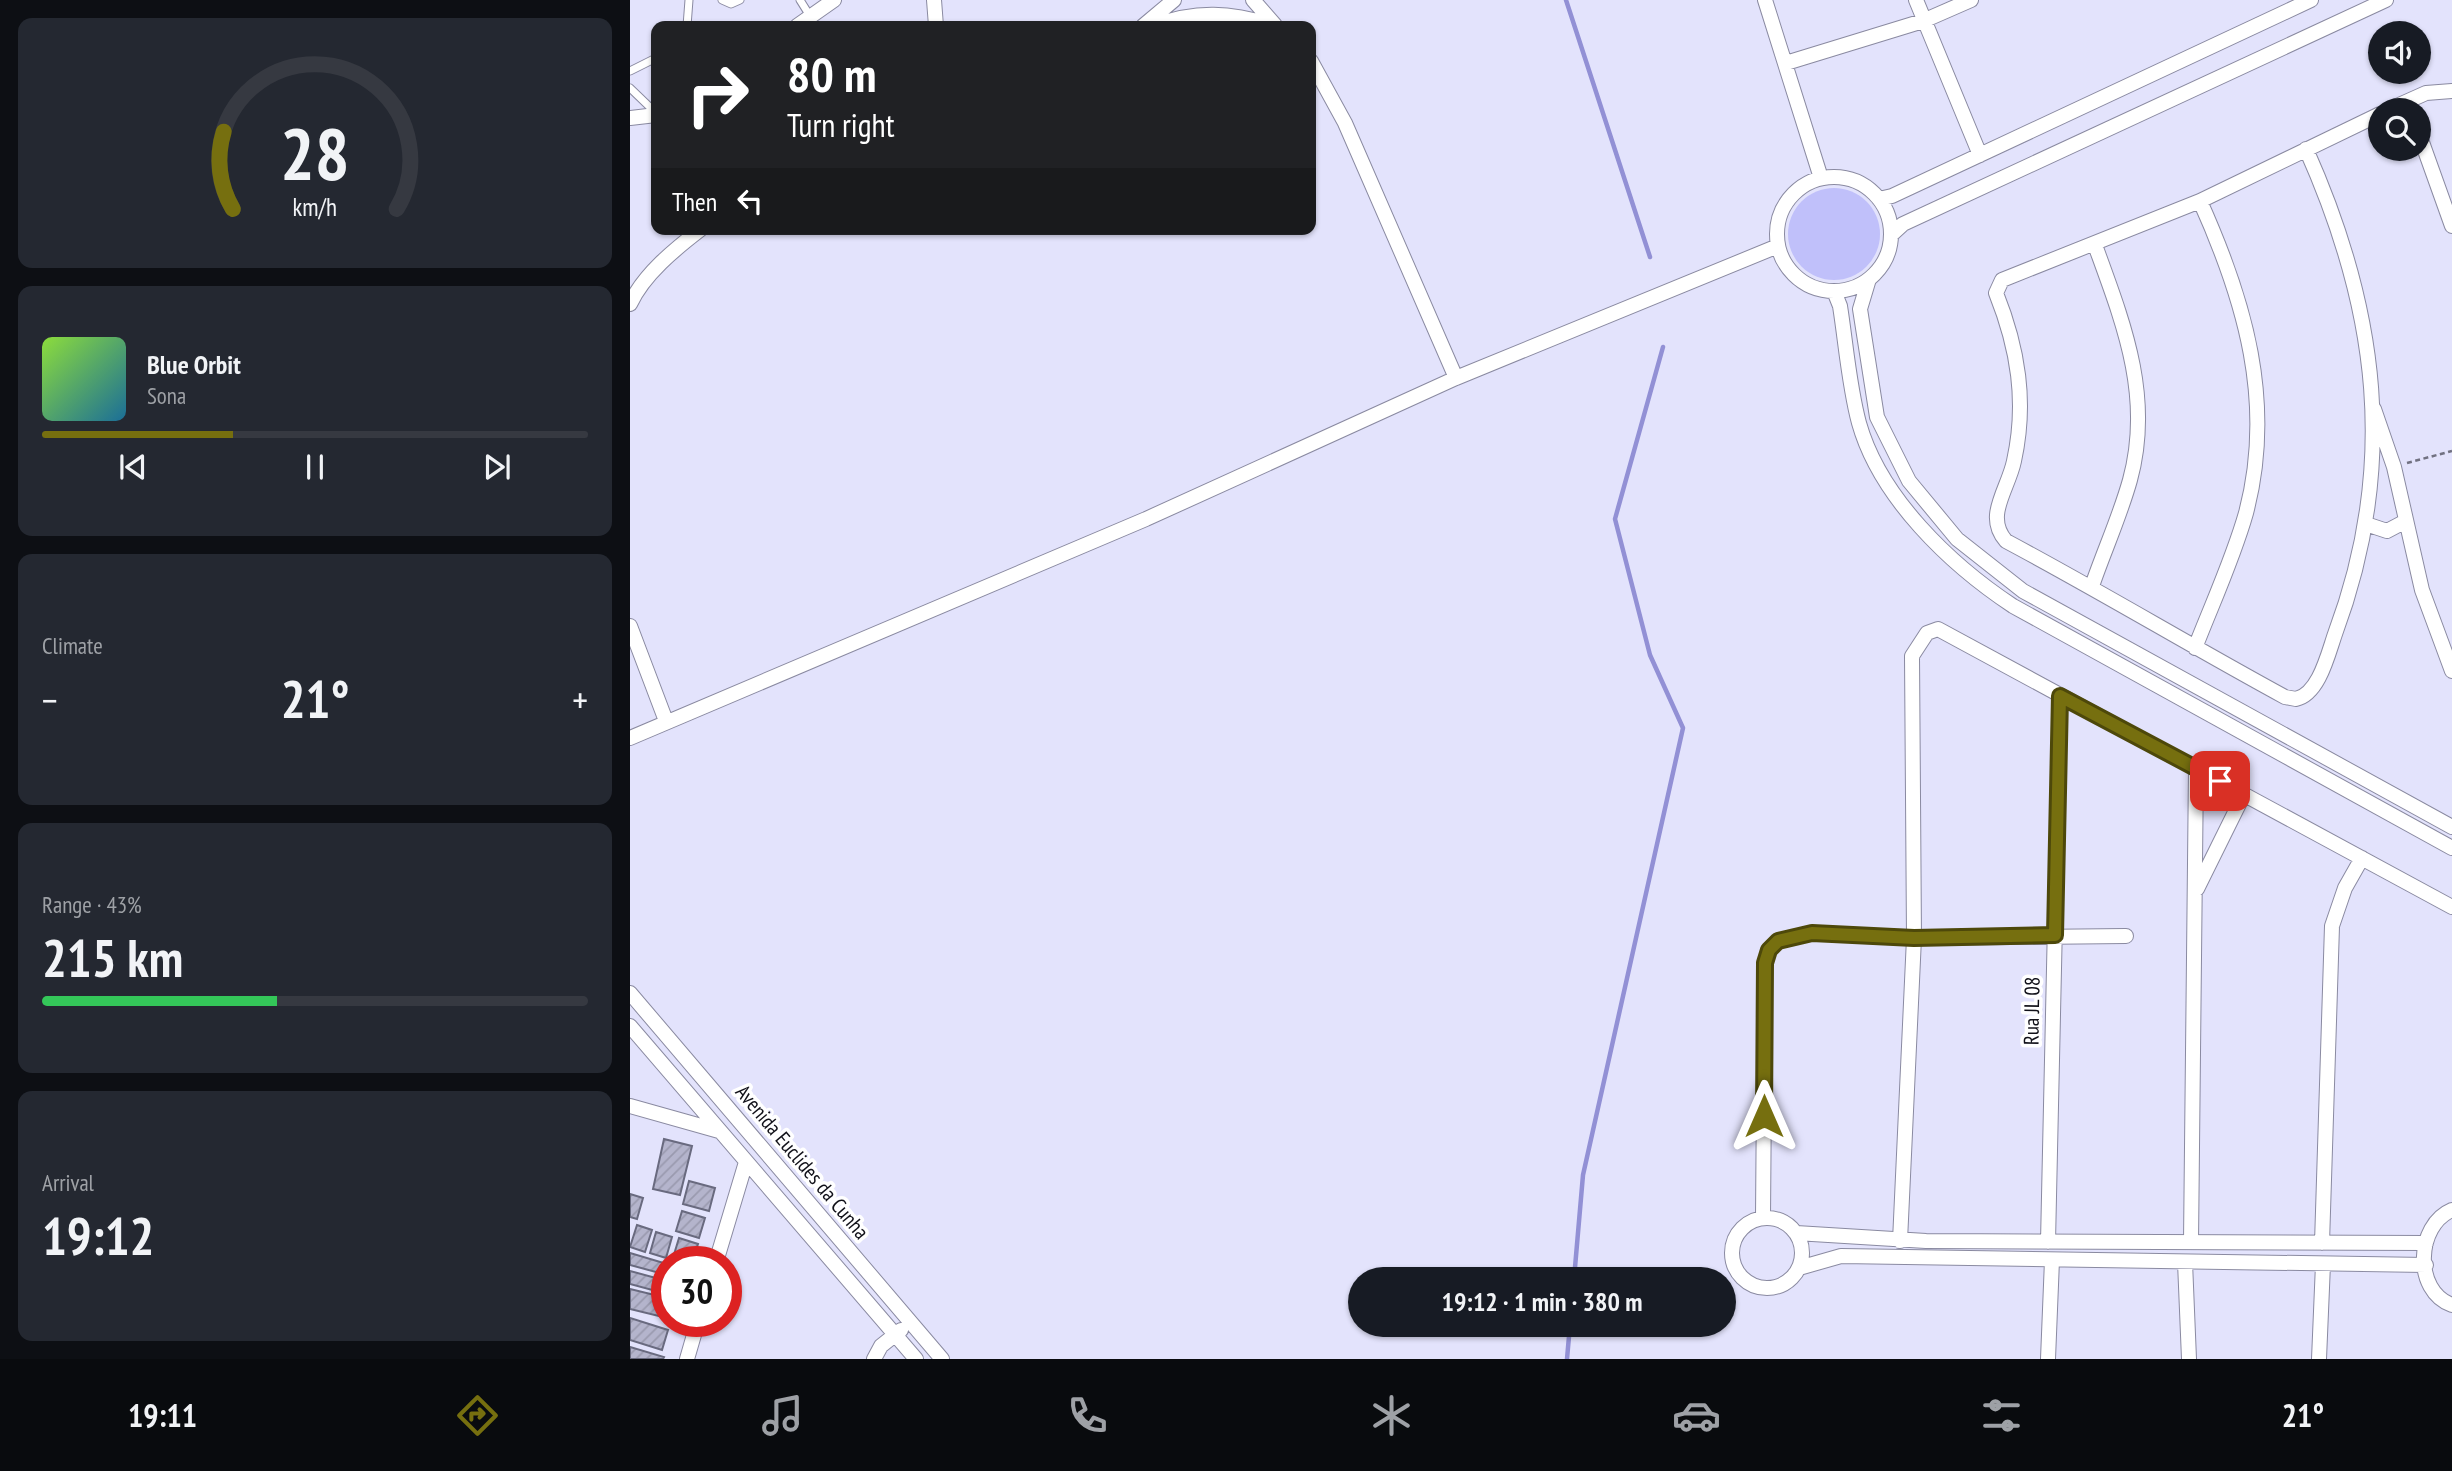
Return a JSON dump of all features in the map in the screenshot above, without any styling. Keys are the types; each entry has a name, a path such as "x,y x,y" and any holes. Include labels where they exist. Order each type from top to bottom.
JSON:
{"street":[{"path":"804,21 834,0"},
{"path":"934,0 936,21"},
{"path":"1149,21 1174,0"},
{"path":"1253,0 1271,21"},
{"path":"1765,0 1821,178"},
{"path":"1916,0 1980,155"},
{"path":"1786,62 1923,21 1971,0"},
{"path":"1879,199 1892,196 2311,0"},
{"path":"1891,234 1903,224 2386,0"},
{"path":"1167,21 1208,13 1245,16 1260,21"},
{"path":"1316,70 1345,123 1456,378"},
{"path":"2419,98 2426,93 2452,91"},
{"path":"630,118 651,115"},
{"path":"2306,149 2330,203 2351,269 2365,336 2372,405 2374,472 2366,524 2340,621 2307,694 2296,699 2285,697 2195,648 2092,586 2006,541 1995,526 2014,464 2021,416 2015,347 1996,293 2002,280 2200,201 2306,149 2368,120"},
{"path":"2429,161 2452,226"},
{"path":"1834,177 1859,183 1879,199 1885,210 1891,234 1885,259 1869,279 1858,286 1833,291 1821,289 1798,278 1782,258 1778,246 1778,221 1789,198 1798,189 1821,178 1834,177"},
{"path":"2195,648 2245,514 2258,431 2256,376 2246,321 2200,201"},
{"path":"630,304 635,294 674,249 693,235"},
{"path":"2092,586 2130,481 2139,411 2131,346 2095,245"},
{"path":"630,738 1146,519 1456,378 1778,246"},
{"path":"1869,279 1860,309 1877,417 1909,481 1957,539 2023,591 2452,828"},
{"path":"1833,291 1840,306 1859,424 1909,512 1966,572 2013,606 2452,848"},
{"path":"2372,405 2383,428 2394,467 2404,522 2422,590 2452,671"},
{"path":"2374,472 2394,467"},
{"path":"2366,524 2387,531 2404,522"},
{"path":"630,626 666,721"},
{"path":"1900,1241 1914,938 1912,656 1927,633 1938,629 2452,907"},
{"name":"Rua JL 08","path":"2048,1242 2060,696"},
{"path":"2191,1242 2196,768"},
{"path":"2195,893 2244,794"},
{"path":"2322,1243 2332,926 2345,888 2362,858"},
{"path":"1763,1218 1765,963 1769,950 1778,941 1812,933 1914,938 2126,936"},
{"name":"Avenida Euclides da Cunha","path":"630,993 942,1359"},
{"name":"Avenida Euclides da Cunha","path":"630,1026 916,1359"},
{"path":"630,1106 719,1131"},
{"path":"721,1246 746,1162"},
{"path":"2452,1210 2431,1226 2426,1243 2430,1288 2442,1301 2452,1305"},
{"path":"1763,1218 1782,1221 1796,1233 1802,1251 1799,1268 1787,1283 1770,1289 1752,1286 1738,1274 1731,1256 1734,1238 1746,1224 1763,1218"},
{"path":"1796,1233 1900,1241 2426,1243"},
{"path":"2124,1242 2126,1261"},
{"path":"1799,1268 1841,1256 2426,1265"},
{"path":"2048,1359 2052,1260"},
{"path":"2185,1262 2189,1359"},
{"path":"2319,1359 2323,1264"},
{"path":"874,1359 881,1346 910,1322"},
{"path":"687,1359 693,1337"}],"lane":[{"path":"687,21 689,0"},
{"path":"722,0 731,4 740,0"},
{"path":"800,0 810,16"},
{"path":"630,71 651,60"},
{"path":"630,88 651,109"}],"path":[{"path":"2394,467 2452,451"}],"shaded area":[{"path":"1834,188 1851,192 1866,202 1876,217 1880,234 1876,251 1866,266 1851,276 1834,280 1817,276 1802,266 1792,251 1788,234 1792,217 1802,202 1817,192"}],"building":[{"path":"664,1139 692,1146 680,1195 653,1189"},
{"path":"689,1181 715,1188 709,1211 683,1204"},
{"path":"630,1194 643,1198 637,1219 630,1217"},
{"path":"682,1211 705,1218 699,1238 676,1231"},
{"path":"637,1225 652,1230 645,1252 630,1247"},
{"path":"656,1232 672,1237 669,1246 652,1246"},
{"path":"679,1238 698,1244 697,1246 677,1246"},
{"path":"630,1253 651,1259 651,1271 630,1265"},
{"path":"630,1271 651,1277 651,1290 630,1284"},
{"path":"630,1289 651,1294 651,1314 630,1309"},
{"path":"630,1318 651,1325 651,1337 666,1337 662,1350 630,1340"},
{"path":"630,1347 664,1357 630,1359"}],"waterway":[{"path":"1566,0 1650,257"},
{"path":"1575,1267 1583,1175 1683,728 1650,655 1615,519 1663,347"},
{"path":"1567,1359 1569,1337"}],"route":[{"path":"1764,1116 1765,963 1769,950 1778,941 1790,936 1812,933 1914,938 2055,935 2060,696 2220,781"}]}
